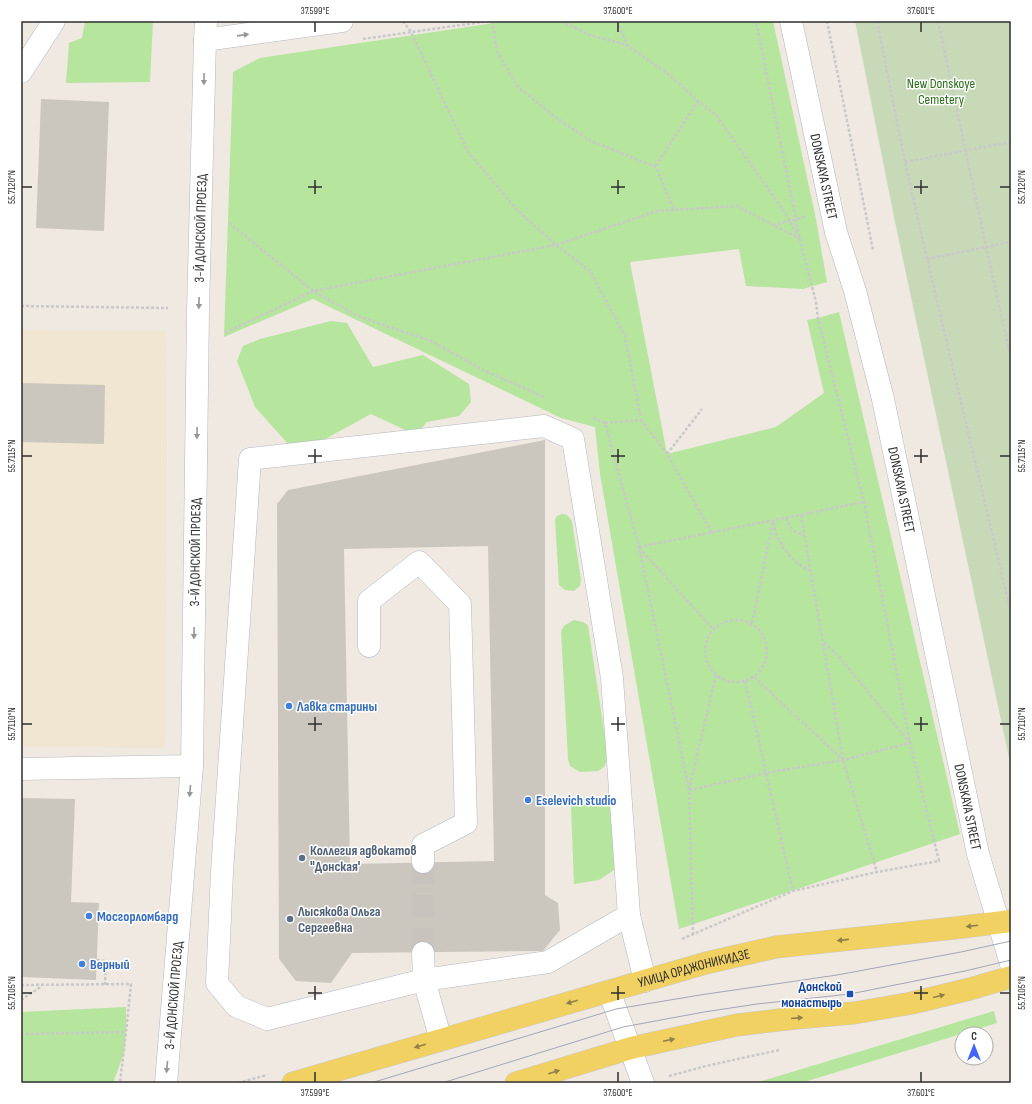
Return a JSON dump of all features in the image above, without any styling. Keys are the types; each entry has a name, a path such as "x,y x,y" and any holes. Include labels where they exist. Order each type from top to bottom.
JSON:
{"main road":[{"name":"УЛИЦА ОРДЖОНИКИДЗЕ","path":"293,1083 706,963 776,947 1005,922"},
{"path":"516,1083 631,1048 737,1025 796,1018 854,1014 970,989 1011,977"}],"street":[{"path":"21,72 54,21"},
{"path":"205,31 342,21"},
{"name":"DONSKAYA STREET","path":"790,21 836,232 855,291 883,399 978,854 1005,922 1011,964"},
{"name":"3-Й ДОНСКОЙ ПРОЕЗД","path":"166,1083 192,766 198,310 205,31"},
{"path":"628,915 548,962 424,980 267,1019 236,1006 217,983 222,872 250,459 544,426 573,439 612,678 628,915 645,981"},
{"path":"369,646 369,600 419,562 460,604 466,823 423,845 423,862"},
{"path":"21,769 192,766"},
{"path":"423,953 424,980 442,1040"},
{"path":"609,991 643,1083"}],"path":[{"path":"403,21 410,32 468,152 517,210 556,245 590,271 625,336 641,420 667,454 712,533"},
{"path":"363,39 489,21"},
{"path":"492,21 497,51 517,86 556,117 591,141 656,167 674,210"},
{"path":"561,21 590,35 627,45 668,74 698,101 716,114 777,200 790,220 800,240"},
{"path":"617,21 627,45"},
{"path":"756,21 800,240 864,502 910,743 939,861"},
{"path":"877,21 905,162 1011,613"},
{"path":"938,21 1011,359"},
{"path":"656,167 698,101"},
{"path":"905,162 1011,142"},
{"path":"221,335 313,291 556,245 657,211 737,206 800,240"},
{"path":"772,225 796,219"},
{"path":"226,220 313,291 360,317 432,341 485,371 548,398"},
{"path":"927,259 1011,242"},
{"path":"21,306 168,308"},
{"path":"667,454 702,409"},
{"path":"590,417 605,423 641,420"},
{"path":"605,423 638,547 689,790 693,934"},
{"path":"638,547 864,502"},
{"path":"801,515 844,760 877,872"},
{"path":"786,518 789,526 794,531 805,535"},
{"path":"772,520 775,533 786,553 802,567 811,571"},
{"path":"752,623 772,520"},
{"path":"638,547 713,629"},
{"path":"731,619 752,623 760,630 768,649 766,660 762,669 754,677 745,681 734,682 725,680 716,675 709,667 705,657 707,638 713,629 721,623 731,619"},
{"path":"823,641 841,659 910,743"},
{"path":"689,790 716,675"},
{"path":"754,677 844,760"},
{"path":"745,681 794,891"},
{"path":"689,790 766,773 844,760 910,743"},
{"path":"97,960 106,961 105,985"},
{"path":"21,985 131,984 120,1083"},
{"path":"21,1000 44,985"},
{"path":"21,1034 126,1032"}],"shaded area":[{"path":"21,330 166,331 167,453 165,748 21,747"}],"green space":[{"path":"85,21 153,21 150,82 66,83 69,43 82,38"},
{"path":"507,21 773,21 815,214 827,282 803,289 746,286 739,249 630,262 667,454 776,427 824,393 807,320 839,312 960,834 679,929 600,474 595,427 561,418 313,299 224,337 233,72 260,58"},
{"name":"New Donskoye Cemetery","path":"855,21 1011,21 1011,767 894,217"},
{"path":"331,321 347,323 373,367 423,355 469,384 471,402 459,416 427,422 416,435 371,414 307,449 289,445 255,407 237,361 243,346 260,339"},
{"path":"562,514 567,515 572,521 581,580 580,586 574,591 565,590 559,585 555,519 557,516"},
{"path":"574,620 588,625 608,757 604,767 598,771 580,772 570,766 568,759 561,631 565,625"},
{"path":"578,797 607,797 616,805 617,861 614,870 599,880 574,884 571,806"},
{"path":"126,1007 124,1053 113,1083 21,1083 21,1012"},
{"path":"994,1011 997,1023 987,1026 954,1026 954,1036 801,1083 755,1083"}],"building":[{"path":"41,99 109,102 104,231 36,228"},
{"path":"21,383 105,385 104,444 21,442"},
{"path":"545,440 545,895 558,903 560,930 543,951 352,953 331,983 296,981 279,959 277,504 288,490","holes":["488,546 494,861 350,864 344,549"]},
{"path":"21,798 75,799 71,902 99,903 96,980 21,977"}],"tunnel":[{"path":"423,862 423,953"}],"tram line":[{"path":"371,1083 616,1009 837,975 961,952 1011,941"},
{"path":"442,1083 623,1027 757,1004 850,994 965,971 1011,960"}],"place":[{"name":"Лавка старины","path":"289,706"},
{"name":"Eselevich studio","path":"528,800"},
{"name":"Коллегия адвокатов \"Донская'","path":"302,858"},
{"name":"Мосгорломбард","path":"89,916"},
{"name":"Лысякова Ольга Сергеевна","path":"290,919"},
{"name":"Верный","path":"82,964"},
{"name":"Донской монастырь","path":"850,994"}]}
